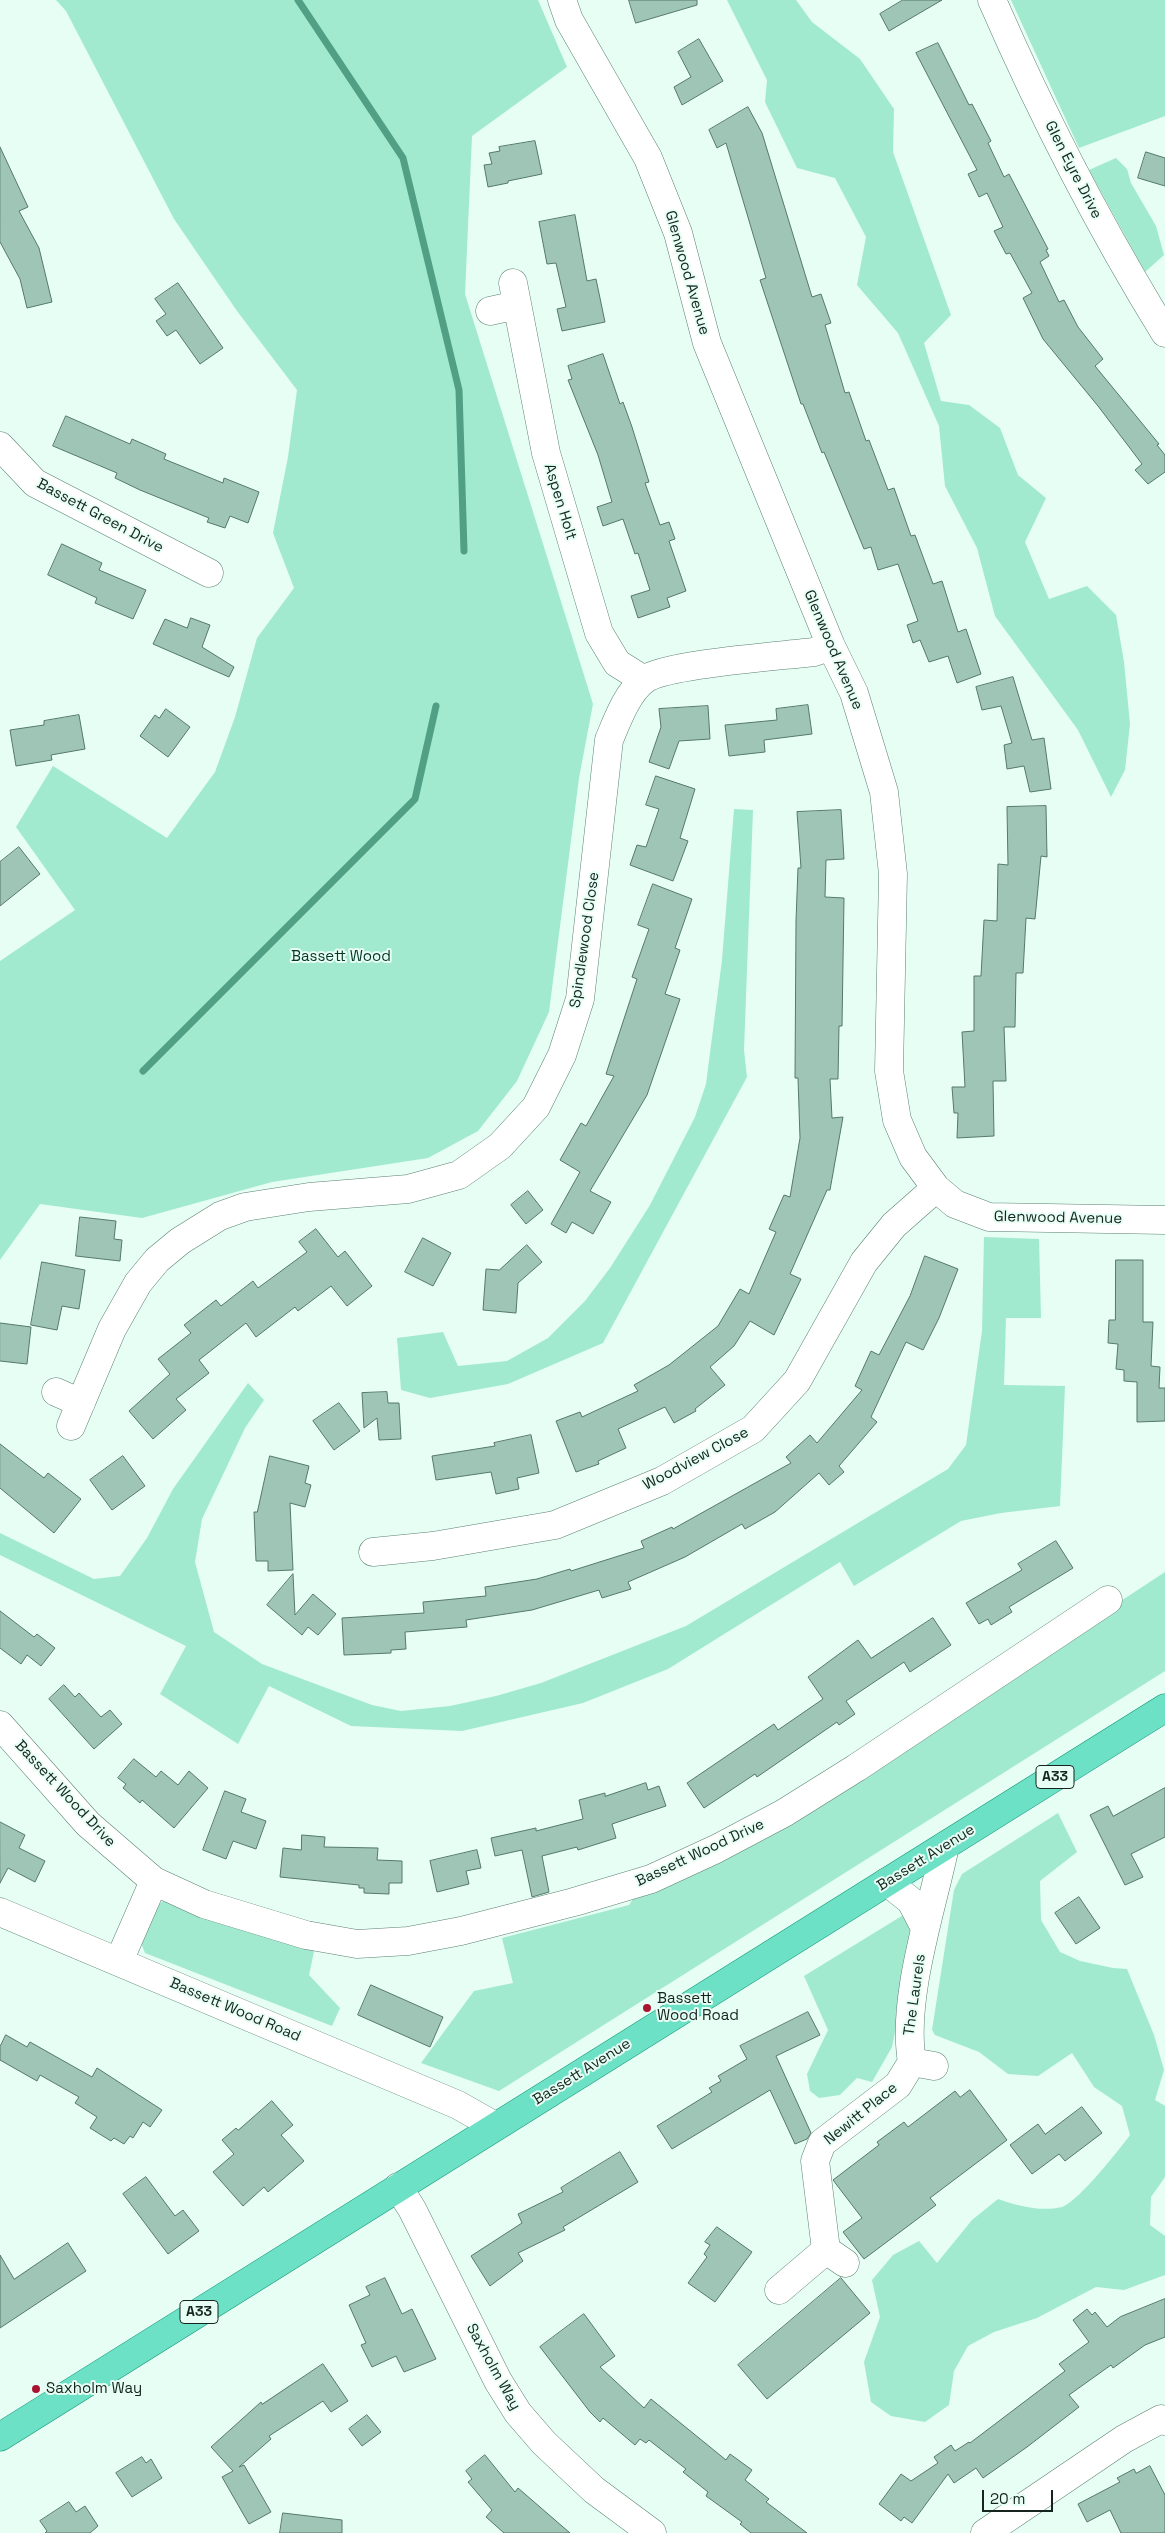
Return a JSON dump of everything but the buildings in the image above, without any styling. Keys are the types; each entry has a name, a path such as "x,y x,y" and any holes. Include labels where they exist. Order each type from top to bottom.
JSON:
{"main road":[{"name":"Bassett Avenue","path":"0,2437 1165,1708"}],"street":[{"name":"Glenwood Avenue","path":"562,0 569,20 648,158 678,233 707,343 831,646 854,693 884,792 894,874 889,1071 897,1120 913,1157 936,1188 955,1204 989,1217 1165,1220"},
{"name":"Glen Eyre Drive","path":"992,0 1020,66 1069,164 1165,333"},
{"name":"Aspen Holt","path":"490,312 515,294 546,453 599,633 618,663 644,680"},
{"name":"Bassett Green Drive","path":"0,446 35,483 209,574"},
{"path":"644,680 669,670 814,652 831,646"},
{"name":"Spindlewood Close","path":"56,1392 76,1414 112,1329 138,1283 157,1260 180,1241 220,1216 245,1207 309,1197 408,1189 459,1175 500,1146 536,1107 562,1055 580,999 609,740 623,707 644,680"},
{"name":"Woodview Close","path":"373,1552 433,1546 555,1525 662,1481 753,1429 797,1381 864,1262 894,1225 936,1188"},
{"name":"Bassett Wood Drive","path":"0,1725 88,1824 154,1881 204,1904 306,1935 356,1944 408,1941 574,1902 651,1879 748,1832 784,1813 1108,1600"},
{"name":"The Laurels","path":"923,2064 909,2045 913,2001 925,1928 945,1846"},
{"path":"119,1961 154,1881"},
{"path":"887,1882 911,1901 925,1928"},
{"name":"Bassett Wood Road","path":"0,1912 458,2105 495,2126"},
{"name":"Newitt Place","path":"779,2290 835,2256 815,2161 822,2143 923,2064"},
{"name":"Saxholm Way","path":"398,2187 412,2209 498,2381 518,2413 544,2443 594,2490 652,2533"},
{"path":"985,2533 1124,2439 1161,2420 1165,2420"}],"green space":[{"name":"Bassett Wood","path":"56,0 538,0 567,67 472,136 465,294 593,704 579,778 549,1012 517,1081 478,1131 428,1158 272,1182 142,1218 40,1204 0,1260 0,961 75,910 16,827 53,766 167,838 215,772 235,717 257,638 294,588 273,533 288,457 297,390 237,311 174,219 66,11"},
{"path":"727,0 796,0 812,22 860,59 894,109 893,152 951,315 924,343 941,401 969,405 1000,428 1018,475 1046,498 1025,542 1049,599 1087,586 1116,615 1124,662 1130,724 1125,770 1111,797 1078,730 995,616 977,548 945,486 939,426 898,333 857,285 866,237 835,178 797,168 765,102 767,80"},
{"path":"1011,0 1165,0 1165,116 1079,148"},
{"path":"1116,158 1127,169 1131,183 1156,226 1164,255 1145,272 1089,170"},
{"path":"734,809 753,810 744,1050 747,1077 603,1343 508,1384 430,1398 401,1390 397,1338 443,1332 458,1366 507,1361 548,1338 585,1301 610,1268 650,1205 695,1117 706,1084 722,960"},
{"path":"984,1237 1039,1239 1041,1318 1006,1318 1004,1385 1065,1386 1060,1506 1001,1513 961,1521 854,1586 840,1562 668,1669 583,1703 462,1731 351,1726 269,1686 238,1744 160,1694 186,1646 0,1555 0,1533 94,1579 120,1576 147,1538 173,1489 248,1383 264,1400 245,1428 202,1519 195,1562 214,1632 262,1664 372,1705 401,1711 450,1706 496,1696 541,1683 686,1626 948,1469 966,1445 982,1331"},
{"path":"1165,1572 1165,1671 499,2091 421,2063 474,1991 513,1983 502,1938 629,1905 638,1891 775,1828"},
{"path":"1058,1813 1077,1852 1040,1881 1041,1920 1060,1952 1080,1961 1127,1969 1154,2035 1164,2070 1155,2100 1165,2106 1165,2177 1151,2197 1150,2225 1165,2236 1165,2275 1124,2290 1096,2287 1037,2318 994,2332 968,2346 954,2371 949,2405 925,2422 891,2416 871,2402 864,2362 880,2317 872,2280 893,2255 919,2241 937,2263 972,2220 998,2199 1029,2207 1046,2209 1062,2207 1088,2186 1130,2135 1122,2106 1094,2087 1072,2053 1038,2076 1008,2074 979,2052 935,2035 932,2030 954,1890 962,1874"},
{"path":"167,1898 315,1947 309,1975 340,2008 332,2026 145,1953 141,1943 158,1905"},
{"path":"905,1914 915,1933 892,2047 872,2082 857,2078 840,2095 819,2098 810,2091 807,2074 828,2030 804,1976"}],"waterway":[{"path":"298,0 403,158 459,390 464,551"},
{"path":"143,1071 415,799 436,706"}],"place":[{"name":"Bassett Wood Road","path":"647,2008"},
{"name":"Saxholm Way","path":"36,2389"}]}
